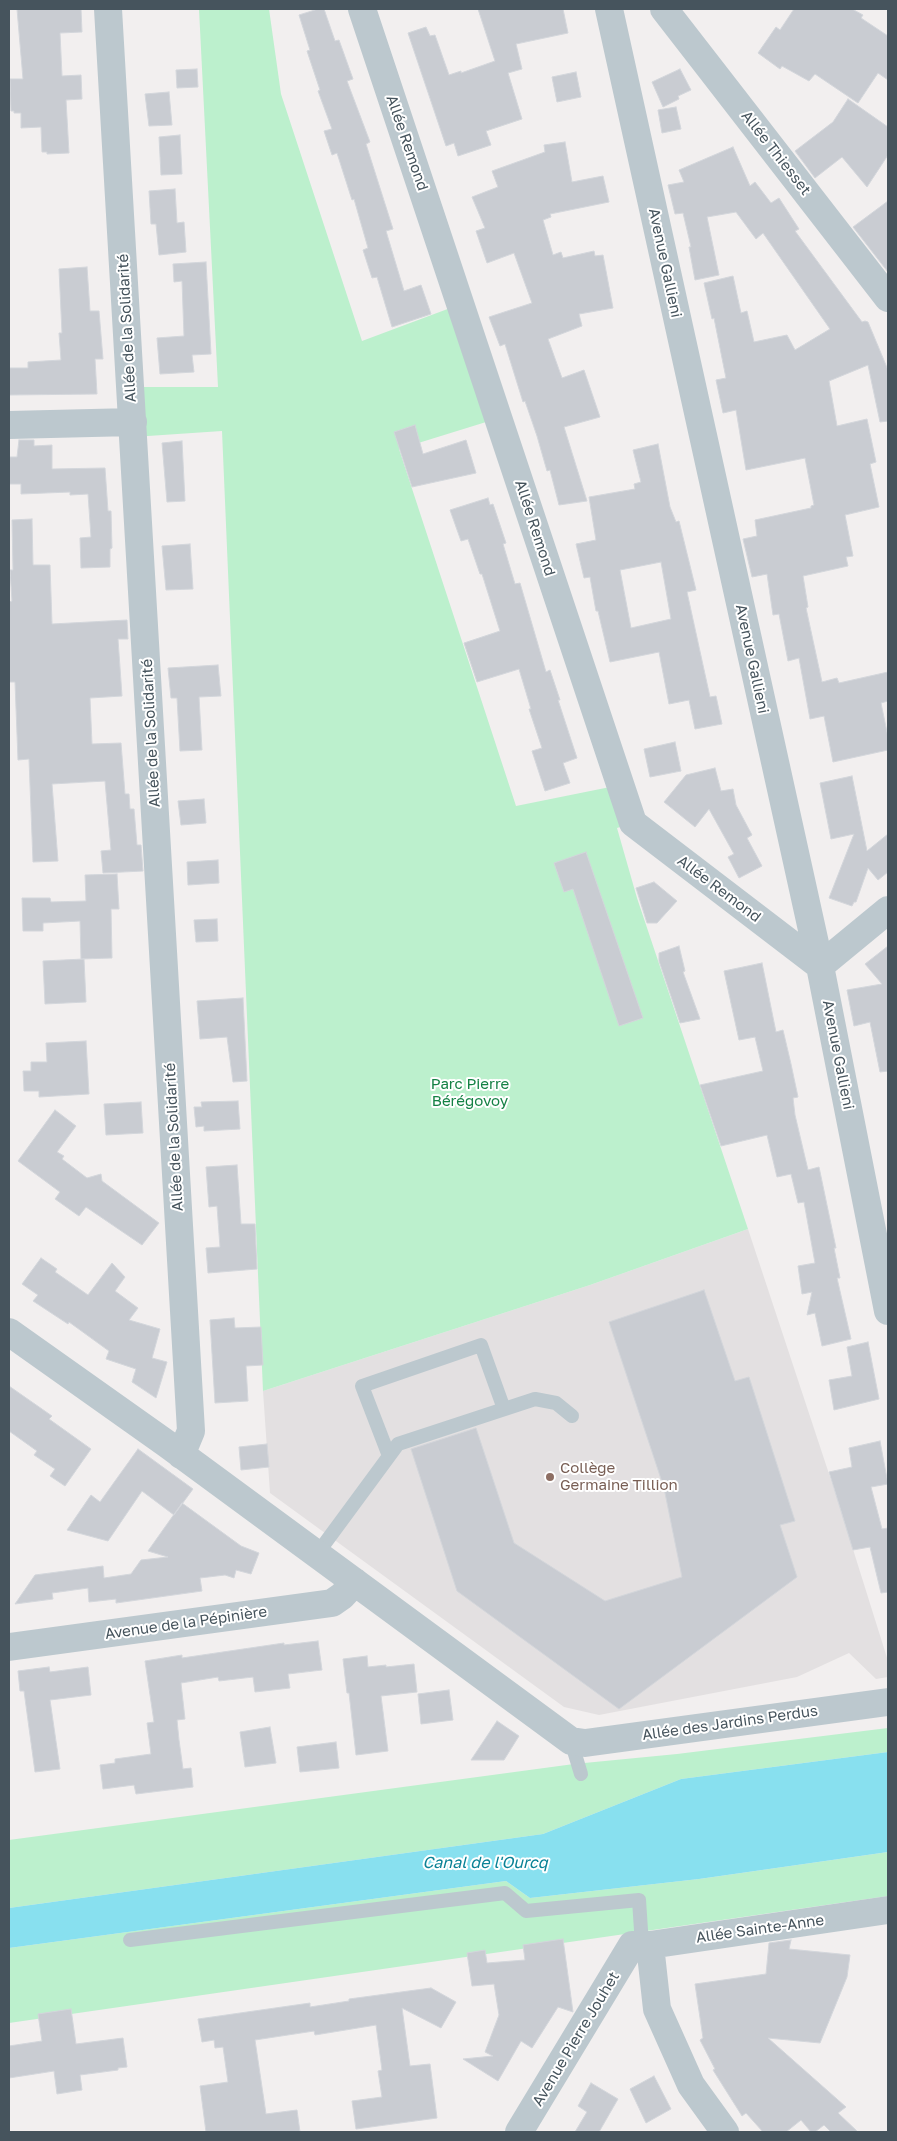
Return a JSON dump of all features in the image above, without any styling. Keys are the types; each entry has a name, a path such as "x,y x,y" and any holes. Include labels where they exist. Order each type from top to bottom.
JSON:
{"street":[{"name":"Allée de la Solidarité","path":"108,9 191,1431 181,1455"},
{"name":"Allée Remond","path":"362,9 633,823 820,966"},
{"name":"Avenue Gallieni","path":"610,9 820,966 888,1311"},
{"name":"Allée Thiesset","path":"664,9 888,298"},
{"path":"9,425 133,422"},
{"path":"820,966 888,910"},
{"path":"9,1332 318,1554 571,1741"},
{"name":"Avenue de la Pépinière","path":"9,1646 332,1603 342,1596 355,1582"},
{"name":"Allée des Jardins Perdus","path":"571,1741 584,1743 888,1702"},
{"name":"Allée Sainte-Anne","path":"641,1945 888,1910"},
{"path":"641,1945 657,2009 691,2085 725,2132"},
{"name":"Avenue Pierre Jouhet","path":"519,2132 641,1945"}],"lane":[{"path":"389,1456 362,1386 481,1345 504,1409"},
{"path":"318,1554 398,1444 535,1399 556,1402 572,1416"},
{"path":"571,1741 581,1774"},
{"path":"130,1940 505,1893 526,1911 639,1900 641,1945"}],"shaded area":[{"name":"Collège Germaine Tillion","path":"748,1229 836,1495 888,1661 888,1677 876,1679 849,1653 797,1677 599,1715 564,1707 270,1493 263,1391 590,1285"}],"green space":[{"name":"Parc Pierre Bérégovoy","path":"199,9 269,9 281,94 362,341 461,304 499,418 399,449 516,806 620,785 633,823 617,828 637,898 748,1229 590,1285 263,1391 222,431 133,437 131,387 218,387"},
{"path":"888,1728 888,1752 681,1779 543,1834 9,1908 9,1840 574,1764 677,1754"},
{"path":"888,1852 888,1896 9,2023 9,1948 506,1881 530,1898 699,1879"}],"water":[{"name":"Canal de l'Ourcq","path":"888,1752 888,1852 699,1879 530,1898 506,1881 9,1948 9,1908 543,1834 681,1779"}],"building":[{"path":"17,9 81,9 82,32 60,33 62,76 81,75 82,99 66,100 69,153 47,154 47,152 42,152 41,127 21,128 21,113 11,111 10,79 23,79"},
{"path":"324,9 335,41 339,40 353,79 347,81 370,142 366,144 393,229 386,231 404,291 421,285 431,314 392,327 377,277 372,278 363,250 368,248 354,199 352,200 337,153 332,155 324,131 332,129 318,91 320,90 307,51 310,50 299,15"},
{"path":"478,9 563,9 568,33 516,44 522,69 508,73 522,119 486,131 491,145 458,156 454,143 446,146 408,33 426,27 430,36 435,35 449,75 461,71 461,73 495,61"},
{"path":"794,9 852,9 863,15 861,18 888,36 888,80 878,73 858,103 815,74 809,81 782,66 780,69 758,53 776,27 780,30"},
{"path":"197,69 198,87 177,88 176,70"},
{"path":"680,69 691,90 678,96 679,99 663,107 652,82"},
{"path":"576,72 581,97 557,102 552,77"},
{"path":"169,92 172,125 149,126 145,94"},
{"path":"848,99 888,127 888,155 867,187 842,157 815,178 795,151 833,122"},
{"path":"676,107 681,129 662,133 658,110"},
{"path":"180,135 182,174 161,175 159,137"},
{"path":"565,142 572,182 603,176 609,202 550,214 551,217 543,220 553,255 561,252 563,258 594,251 595,256 603,255 613,308 579,314 582,326 548,339 562,378 584,370 600,417 564,427 587,501 559,505 550,470 547,471 505,344 500,346 489,317 532,303 514,253 487,263 476,231 485,228 472,197 498,187 492,171 545,152 544,145"},
{"path":"733,147 750,186 755,182 771,203 779,198 799,229 795,231 862,322 868,322 888,370 888,421 880,422 868,365 829,381 837,426 867,419 876,462 870,464 879,507 845,515 853,556 846,557 848,566 803,576 808,607 806,608 822,682 837,678 839,683 888,672 888,701 881,703 888,737 888,750 833,762 824,716 810,719 799,658 788,661 779,614 773,615 767,574 752,577 743,539 757,536 755,520 811,508 814,505 805,458 746,470 736,410 723,413 716,380 726,378 714,318 712,319 704,283 733,276 741,313 747,311 754,342 787,335 795,350 830,329 763,233 756,239 736,212 707,217 719,275 695,280 689,247 691,247 683,213 675,214 668,185 684,182 679,170"},
{"path":"175,189 177,223 184,222 186,252 159,255 156,224 151,224 149,191"},
{"path":"888,201 888,272 853,227"},
{"path":"206,262 211,354 192,355 194,372 160,374 157,338 184,336 182,281 174,282 173,264"},
{"path":"87,267 90,311 99,311 103,359 95,359 97,394 9,395 9,368 28,368 28,362 61,360 59,333 62,333 59,269"},
{"path":"415,425 423,454 466,440 476,473 412,487 394,432"},
{"path":"19,440 34,440 34,446 52,445 52,469 105,468 108,511 111,511 112,548 110,549 110,567 81,568 80,538 91,537 88,494 70,495 70,492 21,494 21,484 9,484 9,457 17,457"},
{"path":"182,441 185,501 167,502 162,443"},
{"path":"658,444 670,507 676,522 679,521 696,590 687,592 710,697 716,696 722,724 695,729 689,700 669,704 659,652 610,662 598,611 596,611 590,577 584,578 576,544 596,540 589,497 635,489 634,484 641,482 633,450","holes":["661,562 671,619 631,628 620,570"]},
{"path":"488,498 490,505 493,504 506,543 503,544 515,584 520,583 546,672 550,670 577,758 563,763 570,783 545,791 532,751 542,748 529,709 531,709 519,669 477,682 464,643 500,631 482,574 480,574 468,539 461,541 450,510"},
{"path":"32,519 33,565 50,565 52,624 127,620 128,639 118,639 122,696 90,698 92,744 121,743 125,794 129,794 130,809 134,809 137,845 141,845 143,871 103,873 101,851 111,850 105,781 52,784 58,861 33,862 29,759 18,760 15,682 9,682 9,602 12,601 10,570 13,570 12,520"},
{"path":"190,544 193,589 166,590 162,546"},
{"path":"218,665 221,696 199,697 202,750 180,751 177,698 171,698 168,668"},
{"path":"675,742 681,771 650,777 644,749"},
{"path":"715,768 721,791 733,789 736,805 752,835 747,838 762,866 739,878 728,857 734,854 709,809 695,827 664,802 686,775"},
{"path":"852,776 867,851 888,834 888,872 878,880 868,868 856,902 852,906 829,898 854,834 831,839 820,783"},
{"path":"204,799 206,823 181,825 178,801"},
{"path":"586,852 643,1018 619,1026 573,889 564,892 554,863"},
{"path":"218,860 219,883 188,885 187,862"},
{"path":"117,874 119,909 111,909 112,958 81,959 80,921 43,923 43,931 23,931 22,898 50,898 51,902 86,901 85,875"},
{"path":"654,882 677,901 657,923 647,923 636,888"},
{"path":"217,919 218,941 196,942 194,920"},
{"path":"679,946 685,971 683,972 700,1019 680,1023 659,961 659,953"},
{"path":"888,946 888,1071 880,1072 870,1022 854,1026 847,990 882,984 865,964"},
{"path":"84,959 86,1002 45,1004 43,961"},
{"path":"762,963 776,1032 783,1030 791,1064 798,1097 793,1098 795,1115 808,1170 819,1167 836,1248 834,1248 840,1278 837,1278 851,1339 822,1346 815,1313 807,1315 812,1292 802,1294 798,1266 815,1263 804,1202 798,1203 791,1174 777,1177 767,1135 721,1146 700,1085 763,1071 755,1037 739,1040 724,971"},
{"path":"243,998 247,1081 233,1082 227,1037 200,1039 197,1001"},
{"path":"86,1041 89,1094 39,1097 39,1091 24,1091 23,1071 31,1071 31,1062 47,1062 46,1043"},
{"path":"238,1101 240,1129 204,1131 204,1126 196,1127 194,1107 202,1107 201,1102"},
{"path":"141,1102 143,1133 106,1135 104,1104"},
{"path":"55,1110 76,1126 57,1152 64,1156 62,1159 87,1178 101,1174 102,1181 159,1223 142,1245 86,1207 79,1216 55,1199 60,1192 18,1161"},
{"path":"237,1165 241,1224 255,1224 257,1269 208,1273 206,1248 220,1247 217,1206 209,1207 206,1167"},
{"path":"41,1258 57,1269 55,1272 88,1295 112,1263 125,1277 115,1291 138,1308 129,1320 160,1329 152,1358 167,1362 156,1398 132,1382 136,1369 106,1359 109,1351 69,1322 68,1324 33,1301 38,1295 22,1284"},
{"path":"704,1290 735,1381 749,1377 795,1521 780,1525 797,1577 619,1709 457,1591 411,1449 476,1428 514,1543 605,1601 682,1577 664,1488 609,1322"},
{"path":"234,1318 235,1328 261,1327 263,1365 246,1366 248,1401 215,1403 210,1320"},
{"path":"868,1342 879,1399 834,1410 829,1380 852,1376 847,1347"},
{"path":"9,1386 52,1416 49,1419 91,1449 65,1486 50,1476 55,1469 34,1455 37,1451 9,1431"},
{"path":"880,1441 888,1484 871,1487 882,1529 888,1528 888,1592 881,1593 870,1547 853,1550 829,1472 852,1467 849,1448"},
{"path":"267,1444 269,1467 241,1470 239,1447"},
{"path":"138,1449 193,1489 174,1515 142,1491 108,1541 67,1530 91,1495 100,1502"},
{"path":"182,1503 241,1546 259,1553 251,1574 236,1570 234,1578 225,1575 200,1578 202,1591 116,1603 116,1599 89,1602 88,1588 52,1593 53,1599 15,1604 35,1575 103,1566 104,1578 131,1574 141,1560 168,1557 148,1551"},
{"path":"318,1641 322,1670 288,1674 290,1688 255,1692 253,1677 219,1681 218,1677 181,1683 185,1719 177,1720 179,1740 183,1769 191,1768 193,1787 136,1794 134,1785 103,1789 100,1765 115,1763 115,1759 151,1754 147,1723 154,1722 145,1661 182,1655 182,1658 284,1643 284,1645"},
{"path":"367,1656 368,1667 414,1664 417,1692 381,1696 388,1751 356,1755 343,1659"},
{"path":"49,1667 50,1672 88,1667 91,1695 50,1700 60,1769 35,1772 24,1691 20,1691 18,1671"},
{"path":"449,1690 453,1720 421,1724 418,1694"},
{"path":"497,1721 519,1736 504,1760 471,1760"},
{"path":"270,1727 276,1763 245,1767 240,1732"},
{"path":"336,1742 339,1768 300,1772 297,1747"},
{"path":"563,1939 573,2012 558,2007 532,2048 521,2041 498,2081 463,2059 493,2056 485,2052 499,2015 494,1984 472,1986 467,1953 485,1950 487,1963 525,1960 523,1945"},
{"path":"791,1940 789,1949 850,1955 847,1977 820,2043 768,2038 846,2107 838,2113 858,2132 831,2132 824,2125 815,2132 811,2132 801,2120 786,2132 763,2132 746,2113 742,2116 713,2070 715,2069 700,2040 703,2038 695,1984 766,1974 769,1943"},
{"path":"431,1988 456,2002 441,2028 402,2008 410,2066 430,2064 437,2118 356,2129 352,2101 382,2097 378,2071 382,2070 376,2025 315,2035 314,2031 255,2040 266,2114 297,2110 300,2132 206,2132 200,2086 228,2082 223,2047 215,2048 214,2040 202,2042 198,2019 310,2003 310,2007 349,2001 349,1999"},
{"path":"71,2009 76,2044 123,2038 127,2067 80,2075 82,2090 57,2094 54,2071 9,2078 9,2046 42,2041 38,2014"},
{"path":"654,2076 671,2109 646,2123 630,2089"},
{"path":"591,2083 618,2099 599,2132 575,2132 587,2112 578,2106"}],"place":[{"name":"Collège Germaine Tillion","path":"550,1477"}]}
